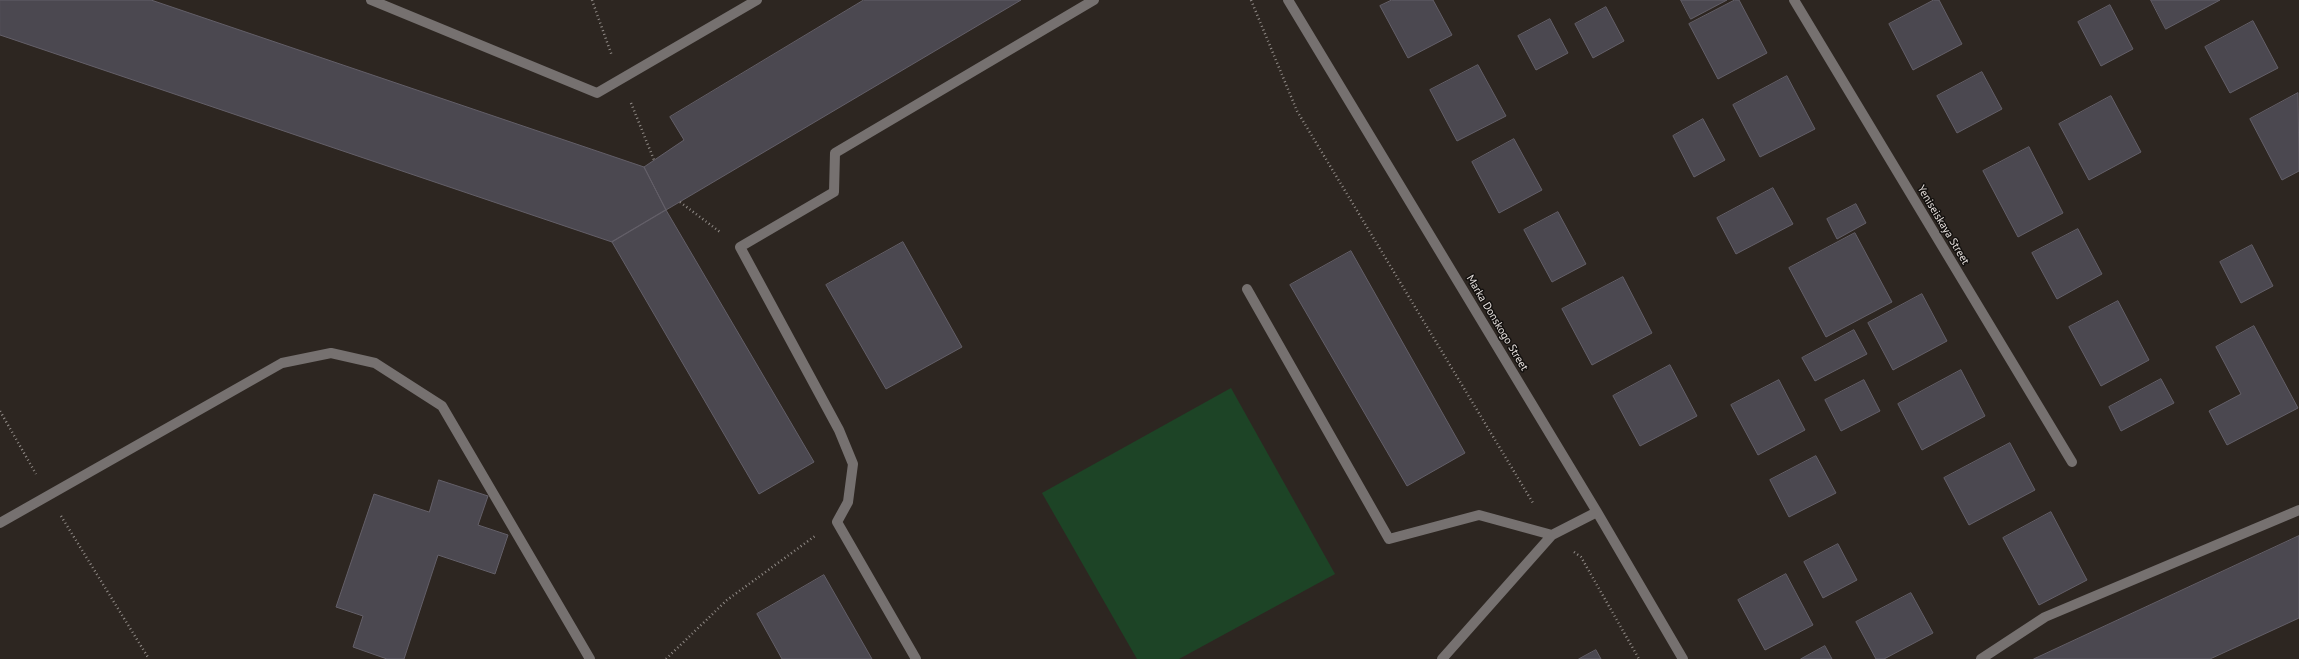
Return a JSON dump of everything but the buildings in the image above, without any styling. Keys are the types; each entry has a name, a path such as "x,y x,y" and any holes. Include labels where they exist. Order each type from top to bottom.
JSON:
{"street":[{"path":"371,0 597,93 757,0"},
{"path":"916,659 837,522 848,502 853,464 839,430 740,247 834,192 835,153 1094,0"},
{"name":"Marka Donskogo Street","path":"1288,0 1597,512 1683,659"},
{"name":"Yeniseiskaya Street","path":"1794,0 2072,462"},
{"path":"1247,289 1389,539 1480,515 1552,535"},
{"path":"0,523 282,363 331,353 375,363 442,406 590,659"},
{"path":"1981,659 2046,617 2299,510"},
{"path":"1442,659 1552,535 1597,512"}],"path":[{"path":"1251,0 1297,111 1552,535 1581,557 1639,659"},
{"path":"680,202 740,247"},
{"path":"0,411 49,496 149,659"},
{"path":"666,659 727,600 837,522"}],"green space":[{"path":"1231,388 1335,574 1179,659 1137,659 1042,493"}]}
